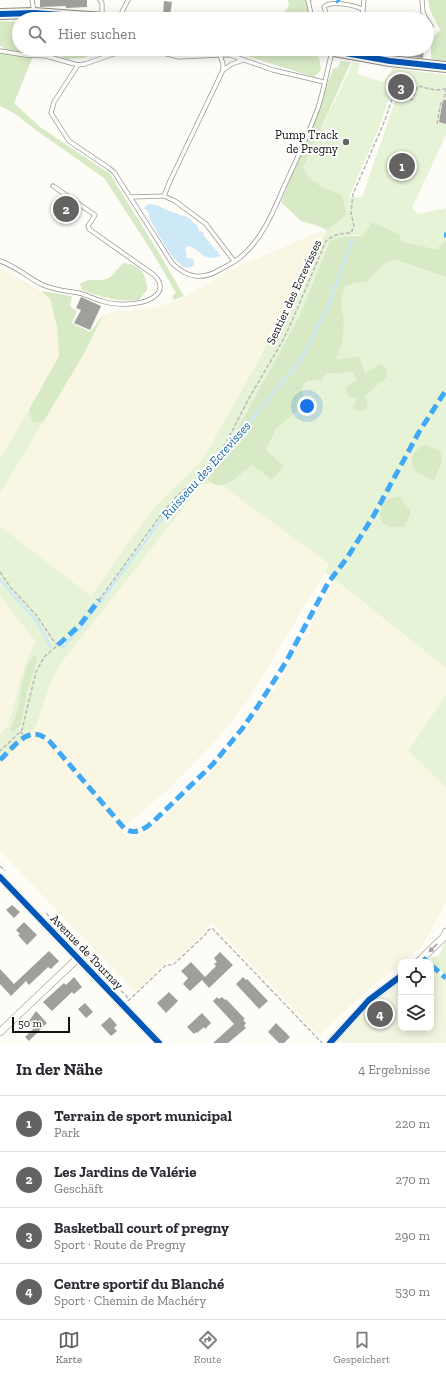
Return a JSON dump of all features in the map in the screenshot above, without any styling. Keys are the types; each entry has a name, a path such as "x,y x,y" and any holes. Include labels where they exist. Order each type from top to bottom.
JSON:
{"street":[{"path":"0,14 12,14"},
{"path":"384,56 446,67"},
{"name":"Avenue de Tournay","path":"3,874 78,958 159,1043"},
{"path":"421,959 444,937 446,932"},
{"path":"0,1032 78,958"},
{"path":"330,1043 369,1000 398,978"}],"lane":[{"path":"32,0 34,12"},
{"path":"100,0 102,3 102,12"},
{"path":"122,12 128,0"},
{"path":"308,0 311,12"},
{"path":"362,12 364,0"},
{"path":"422,0 423,12"},
{"path":"326,12 324,7 330,2 344,3 362,8"},
{"path":"0,51 12,53"},
{"path":"46,56 78,65 107,56"},
{"path":"175,56 200,56"},
{"path":"164,196 170,180 223,70 224,64 220,56"},
{"path":"230,56 273,70 324,82"},
{"path":"78,65 54,102 51,113 69,142 109,168 117,176 172,263 190,275 205,277 215,273 243,254 251,246 274,211 318,107 324,82 327,56"},
{"path":"223,70 232,64 243,60"},
{"path":"0,261 10,265 41,284 91,296 104,302 127,304 139,303 153,298 160,290 161,285 154,274 89,229 88,226 95,215 52,186"},
{"path":"131,197 164,196 175,201 206,224 234,261"}],"path":[{"path":"437,124 442,102 444,103 446,90"},
{"path":"0,572 11,588 37,616 58,645 44,657 36,672 25,721 20,732 0,751"},
{"path":"20,732 26,736"},
{"path":"0,866 3,874"},
{"path":"43,910 130,1000 166,964 173,965 205,936 207,931 212,928 322,1043"}],"shaded area":[{"path":"327,230 261,356 201,462 150,512 91,596 0,526 0,493 54,405 103,315 114,311 153,308 177,301 233,269 309,236"},
{"path":"0,268 41,291 50,299 57,327 59,356 0,458"},
{"path":"211,483 223,486 330,564 249,699 219,737 172,786 122,829 125,833 131,837 136,836 153,827 212,772 245,731 280,681 334,580 446,668 446,695 408,751 446,787 446,902 423,945 407,959 398,959 398,966 365,992 319,1036 212,923 204,930 204,933 175,961 166,962 135,992 0,851 0,762 35,729 51,681 65,658 201,485"},
{"path":"0,596 35,641 23,670 8,726 0,734"}],"green space":[{"path":"288,0 312,0 308,12 284,12 289,6"},
{"path":"428,0 446,0 446,62 431,59 431,56 434,56 434,37 440,30 434,18 434,12 431,12"},
{"path":"0,21 12,22 12,56 32,56 32,59 14,103 40,127 110,174 184,296 174,300 172,296 176,293 151,250 104,178 14,113 0,106 0,54 3,47 0,46"},
{"path":"62,56 88,56 84,58 64,59"},
{"path":"247,56 319,57 321,70 314,77"},
{"path":"341,61 351,62 303,168 309,178 321,187 342,195 346,213 345,216 327,230 301,221 281,202 333,69 338,67"},
{"path":"353,62 360,63 357,74 383,82 392,68 446,75 446,97 439,122 446,124 446,135 412,208 418,214 446,208 446,240 436,249 402,242 399,234 354,235 329,243 299,317 230,442 206,478 211,483 201,485 65,658 51,681 35,729 0,762 0,734 8,726 23,670 35,641 0,596 0,526 91,596 150,512 201,462 261,356 327,230 345,216 342,195 321,187 309,178 303,168","holes":["392,96 397,96 362,197 349,197 379,128 388,101","37,660 26,697 21,725 9,730 18,709 26,670"]},
{"path":"391,74 419,85 412,100 384,88"},
{"path":"372,222 399,234 402,242 436,249 446,240 446,277 396,260 385,263 367,282 345,286 341,304 344,320 343,341 336,360 359,356 365,374 379,364 386,368 387,377 365,396 368,406 361,412 353,408 357,397 349,398 345,389 357,379 353,372 338,374 326,373 322,380 309,380 302,386 304,399 298,411 276,429 266,450 284,466 272,480 252,465 236,479 224,485 212,483 206,478 230,442 299,317 329,243 336,238 364,235"},
{"path":"396,260 446,277 446,668 325,572 329,564 223,486 232,482 252,465 272,480 284,466 266,450 276,429 298,411 304,399 302,386 309,380 322,380 325,373 338,374 353,372 357,379 358,397 365,396 387,377 365,374 335,360 343,340 344,320 341,304 345,286 354,283 367,282 385,263"},
{"path":"123,263 134,265 141,271 146,279 147,290 139,300 110,298 82,290 80,284 88,280 102,280 109,278"},
{"path":"41,291 72,296 70,306 77,311 72,323 90,332 103,315 86,350 44,421 32,423 29,409 59,356 57,327 50,299"},
{"path":"29,409 32,423 44,421 0,493 0,458"},
{"path":"424,445 436,449 442,456 442,461 434,481 417,472 412,465 414,453"},
{"path":"399,496 410,511 410,515 404,527 391,527 382,521 380,511 386,501"},
{"path":"35,654 37,660 26,697 21,725 13,732 9,730 17,711 25,672 29,662"},
{"path":"446,695 446,787 408,751"},
{"path":"446,940 446,975 434,964 434,959 430,959 440,954"},
{"path":"434,969 446,979 446,1043 334,1043 370,1002 398,980 398,1031 434,1031"}],"water":[{"path":"148,204 159,206 192,220 191,221 197,225 199,231 203,232 204,236 220,255 219,257 212,258 204,256 193,247 188,246 185,249 187,254 186,257 194,260 194,265 189,268 182,266 158,234 148,212 144,208"}],"building":[{"path":"40,0 87,0 87,7 40,7"},
{"path":"164,1 172,2 171,12 163,12"},
{"path":"406,56 423,56 423,58"},
{"path":"443,100 446,100 446,124 439,122"},
{"path":"59,203 61,205 62,203 71,209 70,211 72,212 64,218 59,219 56,213"},
{"path":"81,297 101,306 90,330 74,323 81,310 76,308"},
{"path":"12,905 20,912 14,918 6,910"},
{"path":"24,922 37,935 27,945 18,935 20,934 16,930"},
{"path":"49,951 59,961 51,969 48,967 29,985 26,981 11,996 0,984 0,969 14,984"},
{"path":"220,952 233,965 209,988 202,980 190,991 183,984 188,978 181,971 191,962 205,977 216,966 214,964 217,962 214,958"},
{"path":"74,977 82,987 74,994 72,992 52,1011 43,1002 64,983 66,985"},
{"path":"243,977 246,980 247,979 268,1001 259,1009 236,984"},
{"path":"169,992 178,1001 166,1013 157,1003"},
{"path":"217,997 219,999 222,997 225,1000 226,999 245,1019 243,1020 246,1023 244,1026 246,1028 228,1043 213,1043 234,1024 213,1001"},
{"path":"85,1003 93,1012 86,1018 78,1009"},
{"path":"36,1011 47,1023 29,1041 25,1037 35,1027 29,1021"},
{"path":"202,1013 211,1023 205,1029 204,1027 194,1034 187,1027"},
{"path":"110,1017 117,1025 114,1028 117,1031 111,1036 101,1025"},
{"path":"276,1023 290,1037 284,1043 279,1043 268,1032"}],"waterway":[{"name":"Ruisseau des Ecrevisses","path":"63,647 80,629 171,507 213,466 301,360 330,302 352,240"},
{"name":"Ruisseau des Ecrevisses","path":"0,579 36,620 51,647"}],"marked path":[{"path":"0,760 23,738 36,734 51,743 124,828 136,831 151,824 213,764 242,729 258,706 286,662 328,583 347,558 374,515 419,432 446,390"},
{"path":"58,645 80,625 99,600"},
{"path":"434,968 446,978"}],"cycle path":[{"path":"0,14 12,14"},
{"path":"362,56 390,61 446,67"},
{"path":"0,877 159,1043"},
{"path":"330,1043 369,1000 398,978"}],"place":[{"name":"Basketball court of pregny","path":"401,87"},
{"name":"Pump Track de Pregny","path":"346,142"},
{"name":"Terrain de sport municipal","path":"402,166"},
{"name":"Les Jardins de Valérie","path":"66,209"},
{"name":"Centre sportif du Blanché","path":"380,1014"}]}
